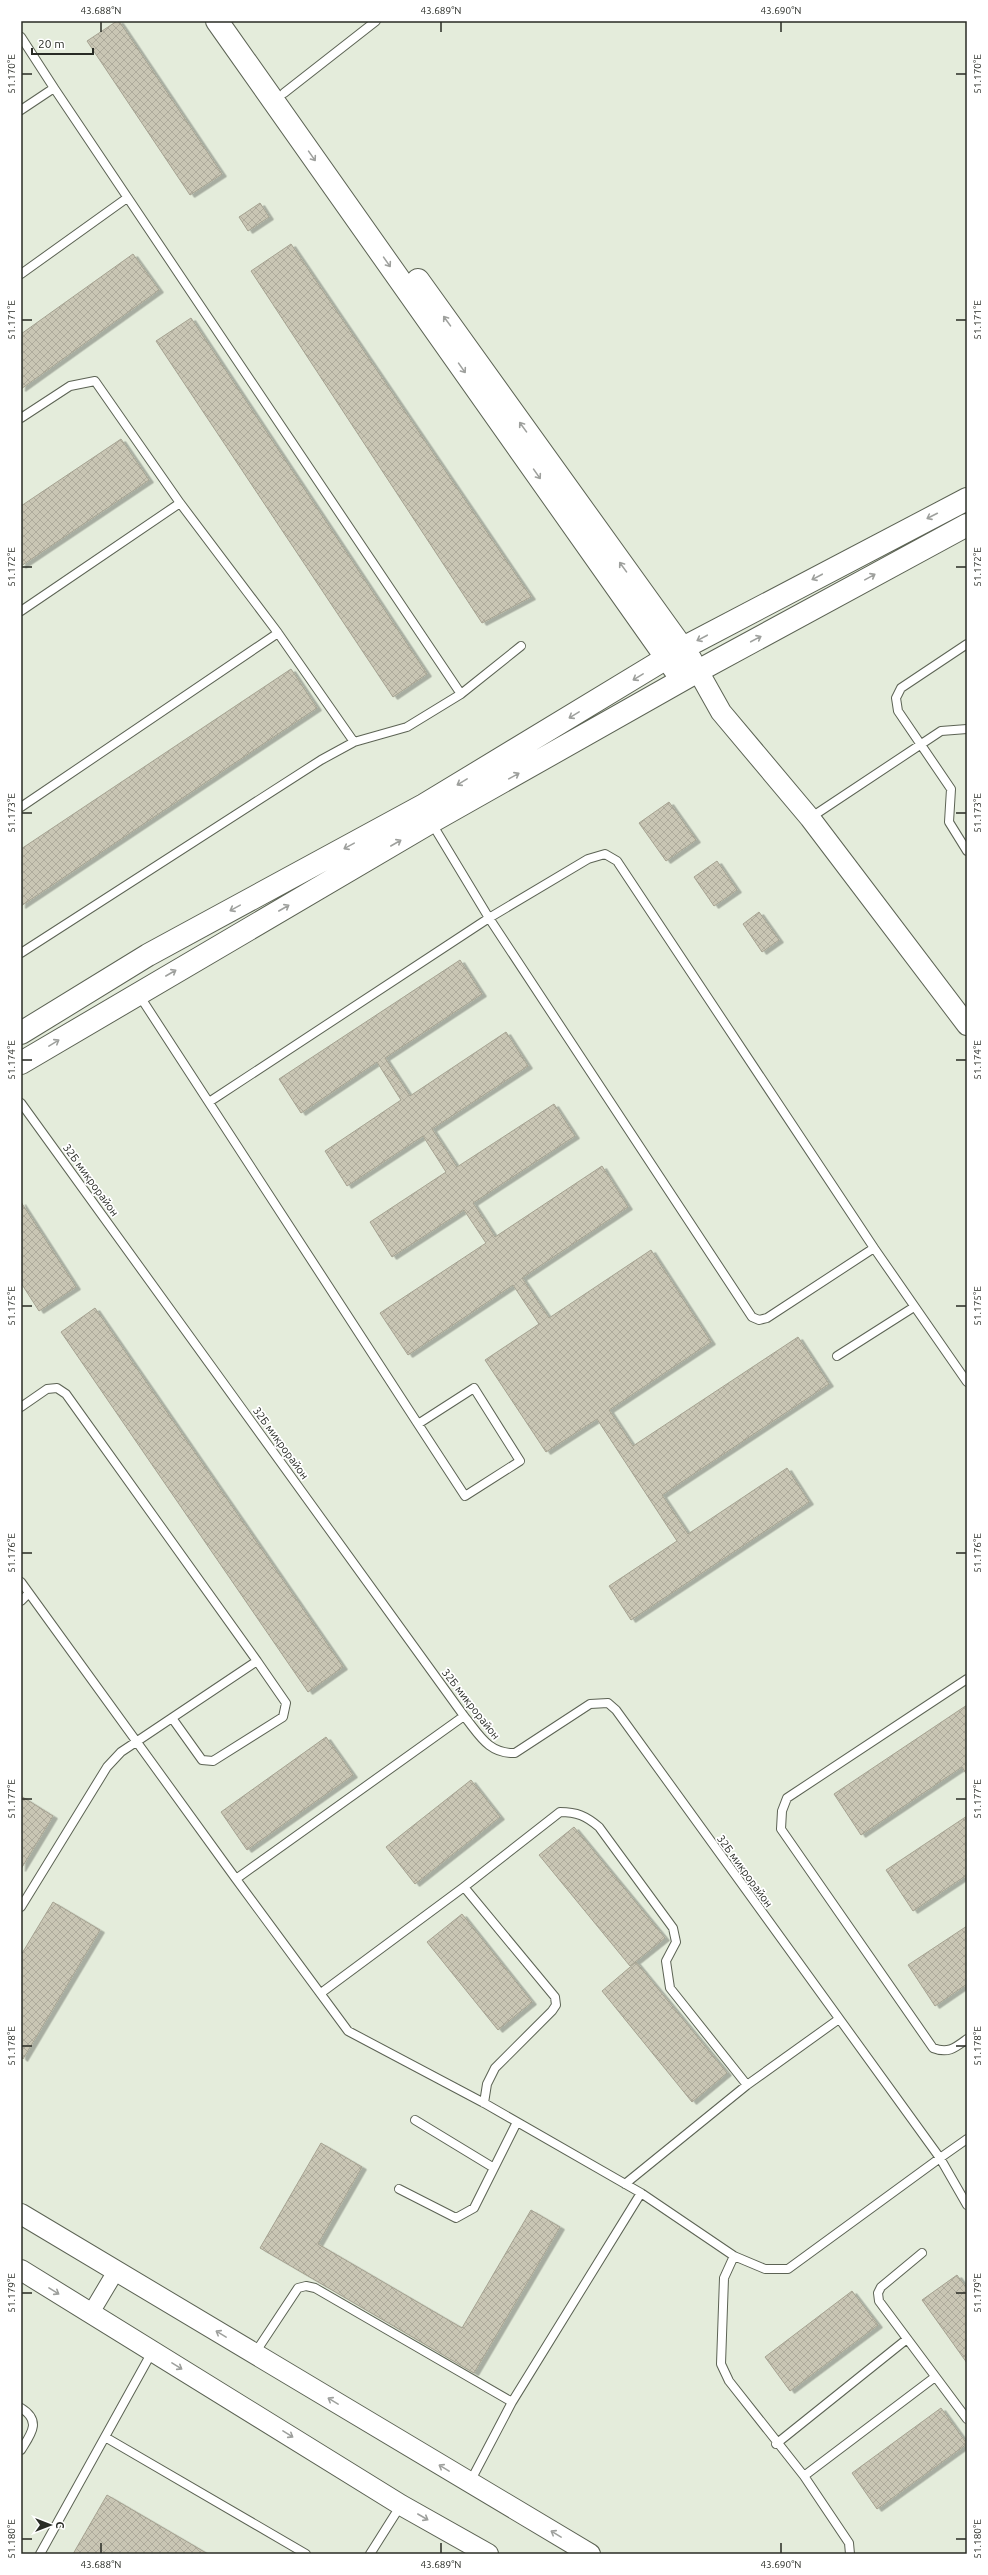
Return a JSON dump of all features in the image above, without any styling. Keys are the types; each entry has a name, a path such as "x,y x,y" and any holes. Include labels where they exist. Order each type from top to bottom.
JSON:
{"main road":[{"path":"216,21 675,654"},
{"path":"232,21 284,93 690,676"},
{"path":"21,1033 148,955 424,805 675,654 967,498"},
{"path":"21,1063 138,992 431,822 690,676 967,525"}],"street":[{"path":"690,676 810,818 967,1025"},
{"path":"21,2214 590,2554"},
{"path":"21,2270 401,2504 488,2554"},
{"path":"91,2314 116,2271"}],"lane":[{"path":"284,93 376,21"},
{"path":"21,37 127,198 461,694"},
{"path":"21,110 54,88"},
{"path":"21,274 127,198"},
{"path":"21,418 70,386 95,381 180,503 278,633 354,742"},
{"path":"21,611 180,503"},
{"path":"21,807 278,633"},
{"path":"967,644 902,688 896,698 898,711 951,789 949,822 967,851"},
{"path":"21,953 315,765 354,742 407,727 461,694 521,646"},
{"path":"810,818 941,731 967,729"},
{"path":"431,822 489,918 752,1317 760,1320 767,1318 874,1248"},
{"path":"209,1102 489,918 588,859 605,854 617,860 874,1248 967,1382"},
{"path":"138,992 209,1102 418,1424 465,1496 520,1460 474,1388 418,1424"},
{"name":"32Б микрорайон","path":"21,1102 464,1716 491,1748 506,1753 515,1753 590,1704 608,1703 621,1716 940,2158 967,2205"},
{"path":"837,1356 914,1307"},
{"path":"21,1407 48,1389 57,1388 66,1394 286,1703 283,1717 213,1761 208,1762 202,1760 172,1718"},
{"path":"21,1582 236,1879 321,1992 348,2032 484,2103 641,2193 734,2256 765,2269 788,2269 967,2139"},
{"path":"21,1601 29,1593"},
{"path":"21,1907 107,1767 120,1752 257,1661"},
{"path":"967,1679 787,1798 782,1811 781,1829 933,2048 943,2052 953,2050 967,2039"},
{"path":"236,1879 464,1716"},
{"path":"321,1992 464,1887 560,1812 576,1812 590,1819 600,1827 673,1928 676,1942 666,1961 670,1988 747,2085"},
{"path":"464,1887 555,1997 556,2005 552,2011 495,2068 487,2084 484,2103"},
{"path":"625,2184 747,2085 839,2019"},
{"path":"415,2120 494,2168"},
{"path":"399,2189 456,2218 474,2208 517,2122"},
{"path":"469,2483 512,2402 641,2193"},
{"path":"922,2253 881,2287 878,2293 879,2301 967,2419"},
{"path":"734,2256 724,2278 721,2364 729,2381 776,2444 804,2476 848,2543 850,2554"},
{"path":"255,2354 298,2288 306,2286 316,2288 512,2402"},
{"path":"776,2444 907,2339"},
{"path":"40,2554 152,2351"},
{"path":"804,2476 935,2377"},
{"path":"21,2408 29,2413 33,2423 33,2431 21,2450"},
{"path":"105,2437 306,2554"},
{"path":"370,2554 401,2504"}],"building":[{"path":"119,21 222,174 190,195 87,41"},
{"path":"260,203 269,217 248,231 239,217"},
{"path":"291,244 531,597 482,623 251,271"},
{"path":"133,254 159,290 21,389 21,334"},
{"path":"191,318 427,674 393,697 156,341"},
{"path":"121,439 149,480 21,566 21,506"},
{"path":"291,669 317,708 21,906 21,849"},
{"path":"669,802 696,840 666,861 639,823"},
{"path":"717,861 737,890 714,906 694,877"},
{"path":"759,912 779,940 762,952 743,924"},
{"path":"460,960 482,994 385,1058 410,1096 506,1032 528,1066 432,1129 457,1167 554,1104 575,1136 473,1203 495,1237 602,1166 628,1207 522,1278 549,1318 651,1250 711,1342 609,1410 633,1446 798,1337 829,1384 662,1495 688,1534 787,1468 809,1502 631,1620 609,1586 677,1541 597,1419 546,1452 485,1360 539,1324 513,1285 408,1355 380,1313 486,1243 464,1210 392,1257 370,1222 446,1172 423,1136 347,1186 325,1151 401,1100 377,1062 301,1113 279,1079"},
{"path":"21,1202 76,1287 39,1311 21,1283"},
{"path":"95,1308 343,1667 308,1692 61,1332"},
{"path":"967,1705 967,1775 962,1767 861,1835 834,1794"},
{"path":"326,1737 353,1775 247,1850 221,1812"},
{"path":"471,1780 500,1817 415,1884 386,1847"},
{"path":"21,1796 53,1816 21,1869"},
{"path":"967,1816 967,1875 913,1911 886,1870"},
{"path":"574,1827 665,1938 630,1966 539,1855"},
{"path":"53,1902 100,1930 23,2059 21,2057 21,1955"},
{"path":"462,1914 532,2002 498,2030 427,1942"},
{"path":"967,1926 967,1984 935,2006 908,1965"},
{"path":"636,1962 727,2073 692,2102 602,1991"},
{"path":"321,2143 362,2167 318,2244 462,2328 531,2210 560,2227 474,2373 260,2248"},
{"path":"957,2275 967,2289 967,2363 922,2300"},
{"path":"852,2291 878,2325 790,2391 765,2357"},
{"path":"941,2408 967,2444 877,2509 852,2473"},
{"path":"107,2495 208,2554 73,2554"}]}
